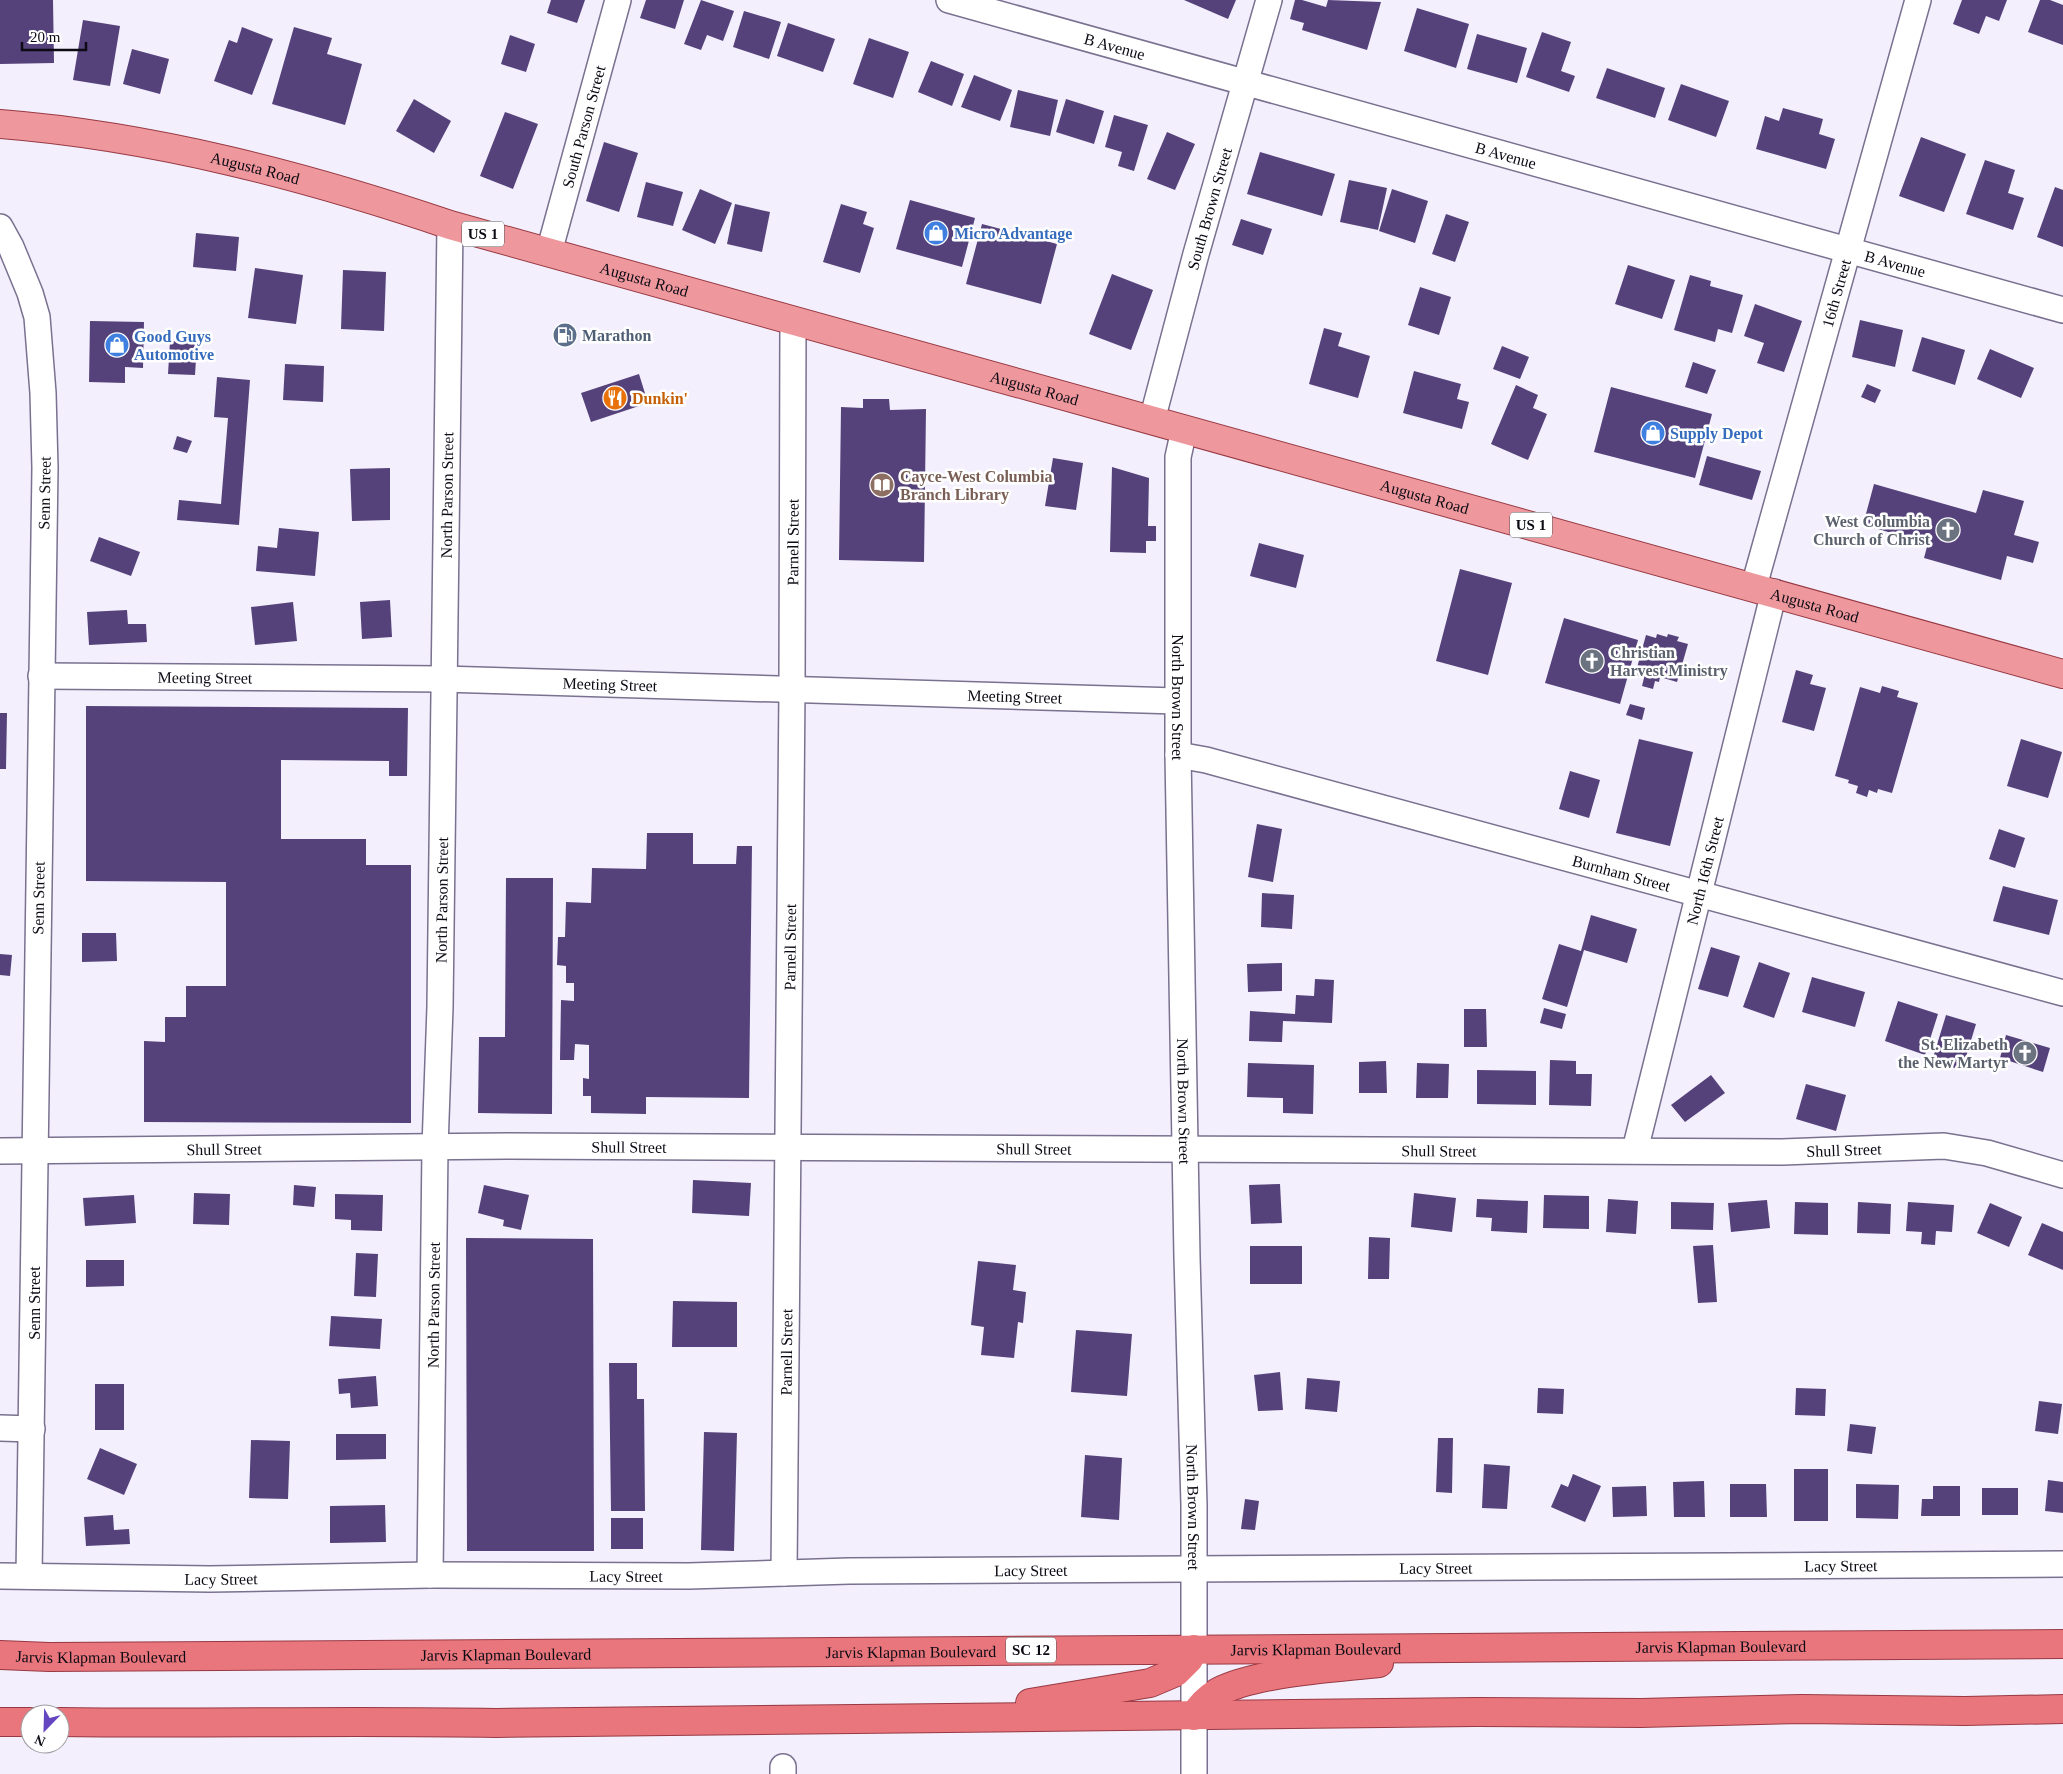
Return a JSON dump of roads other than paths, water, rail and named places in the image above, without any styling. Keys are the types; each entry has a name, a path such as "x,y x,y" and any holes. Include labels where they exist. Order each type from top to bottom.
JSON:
{"highway":[{"name":"Jarvis Klapman Boulevard","path":"0,1655 49,1657 2063,1644"},
{"path":"1194,1716 1199,1707 1216,1693 1239,1684 1300,1673 1510,1647"},
{"path":"927,1718 1150,1683 1176,1672 1189,1659 1194,1649"},
{"path":"70,1722 182,1724 365,1721 496,1723 1476,1712 1641,1713 1802,1709 1965,1711 2063,1709"},
{"path":"0,1722 20,1722"}],"main road":[{"name":"Augusta Road","path":"0,124 58,128 169,148 246,166 347,193 450,225 1184,430 1764,589 2063,674"}],"street":[{"name":"South Parson Street","path":"549,252 618,0"},
{"name":"B Avenue","path":"949,0 2063,310"},
{"name":"South Brown Street","path":"1152,420 1196,254 1247,82 1269,0"},
{"name":"16th Street","path":"1764,589 1848,251 1918,0"},
{"name":"North Parson Street","path":"430,1575 436,1147 440,1007 450,225"},
{"name":"Senn Street","path":"0,227 30,293 37,317 43,393 45,468 29,1576"},
{"name":"Parnell Street","path":"784,1573 792,689 793,320"},
{"name":"North Brown Street","path":"1184,430 1178,457 1178,755 1194,1505 1194,1774"},
{"name":"North 16th Street","path":"1635,1150 1699,893 1764,589"},
{"name":"Meeting Street","path":"41,676 444,680 1178,701"},
{"name":"Burnham Street","path":"1178,755 1206,760 2063,993"},
{"name":"Shull Street","path":"0,1151 436,1147 787,1147 1782,1152 1944,1146 1987,1153 2063,1175"},
{"path":"0,1428 32,1429"},
{"name":"Lacy Street","path":"0,1576 210,1579 430,1575 689,1576 784,1573 1788,1564 2063,1564"}],"place":[{"name":"Micro Advantage","path":"936,233"},
{"name":"Marathon","path":"565,335"},
{"name":"Good Guys Automotive","path":"117,345"},
{"name":"Dunkin'","path":"615,398"},
{"name":"Supply Depot","path":"1653,433"},
{"name":"Cayce-West Columbia Branch Library","path":"882,485"},
{"name":"West Columbia Church of Christ","path":"1948,530"},
{"name":"Christian Harvest Ministry","path":"1592,661"},
{"name":"St. Elizabeth the New Martyr","path":"2025,1053"}]}
